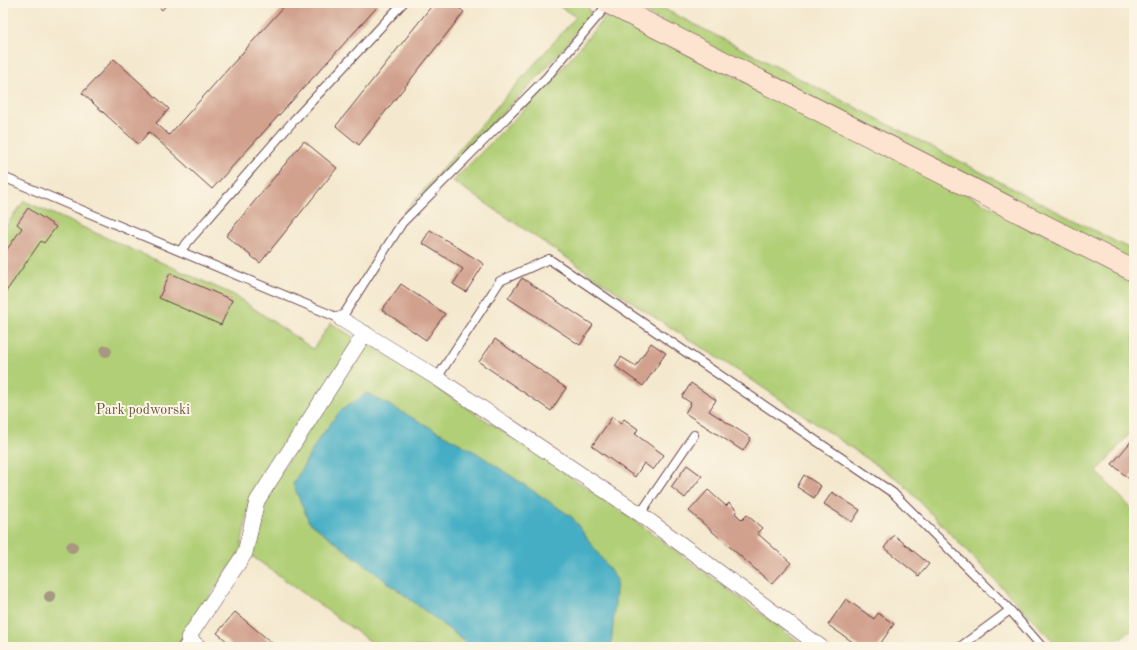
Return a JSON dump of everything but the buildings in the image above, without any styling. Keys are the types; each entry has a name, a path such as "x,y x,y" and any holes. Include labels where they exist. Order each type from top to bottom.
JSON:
{"street":[{"path":"608,3 1134,271"},
{"path":"340,319 437,378 640,514 821,647"},
{"path":"190,644 245,553 257,501 365,333"}],"lane":[{"path":"180,251 295,118 403,3"},
{"path":"3,177 340,319 402,222 546,78 608,3"},
{"path":"437,378 500,281 549,259 893,493 1010,610 1042,647"},
{"path":"640,514 694,435"},
{"path":"960,647 1010,610"}],"green space":[{"path":"554,3 587,3 591,15 541,74 397,220 576,17"},
{"path":"626,3 653,3 1134,251 1134,264"},
{"path":"608,13 1134,279 1134,428 1097,472 1134,511 1134,564 1125,569 1134,583 1134,629 1106,647 1059,647 900,481 743,374 648,313 453,181 551,82"},
{"name":"Park podworski","path":"24,201 234,295 313,349 331,323 356,339 250,501 240,552 175,647 3,647 3,230"},
{"path":"365,341 527,447 634,520 806,647 378,647 249,554 262,502"}],"water":[{"path":"367,393 477,453 572,517 617,580 611,647 472,647 309,522 293,484 318,440 340,411"}]}
